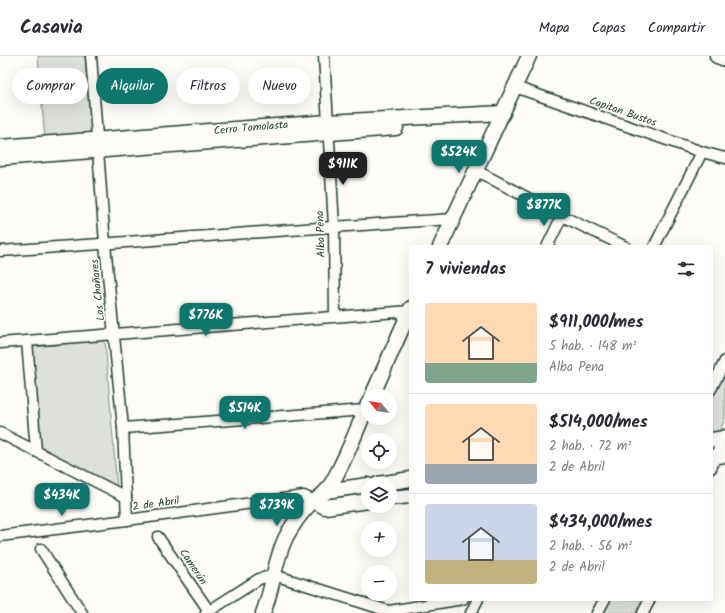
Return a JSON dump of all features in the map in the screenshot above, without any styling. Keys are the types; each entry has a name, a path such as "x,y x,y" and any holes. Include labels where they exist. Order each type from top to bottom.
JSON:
{"street":[{"name":"Los Chañares","path":"91,56 105,244 123,428 127,520"},
{"name":"Alba Pena","path":"324,56 334,226 335,316"},
{"path":"441,245 529,56"},
{"path":"718,56 725,59"},
{"name":"Capitan Bustos","path":"514,87 702,152 725,158"},
{"name":"Cerro Tomolasta","path":"0,158 98,145 328,127 501,117"},
{"name":"Cerro Tomolasta","path":"0,147 98,145"},
{"path":"655,245 702,152"},
{"path":"475,170 562,216 622,245"},
{"path":"548,245 562,216"},
{"path":"0,251 334,226 453,219"},
{"path":"0,343 409,309"},
{"path":"375,389 409,311"},
{"path":"27,341 36,451"},
{"path":"713,385 725,361"},
{"path":"123,428 361,408"},
{"path":"263,613 286,537 298,517 326,491 335,477 361,420"},
{"path":"0,433 126,497"},
{"path":"716,459 721,437"},
{"path":"397,481 409,479"},
{"path":"326,491 361,486"},
{"name":"2 de Abril","path":"0,536 304,496 314,501"},
{"path":"397,497 409,496"},
{"path":"314,501 325,507 361,502"},
{"name":"Camerún","path":"158,537 207,612"},
{"path":"41,550 82,613"},
{"path":"207,612 259,579 274,575 362,608 392,612 452,601"},
{"path":"470,613 477,601"},
{"path":"597,613 603,601"},
{"path":"643,613 649,601"}],"shaded area":[{"path":"38,56 85,56 86,68 39,68"},
{"path":"88,93 91,130 87,136 45,140 42,104 88,104"},
{"path":"105,340 117,488 40,450 32,347"},
{"path":"725,373 725,419 718,434 713,435 713,398"},
{"path":"610,601 641,601 636,613 604,613"}],"waterway":[{"path":"397,489 409,488"},
{"path":"325,499 361,494"}]}
